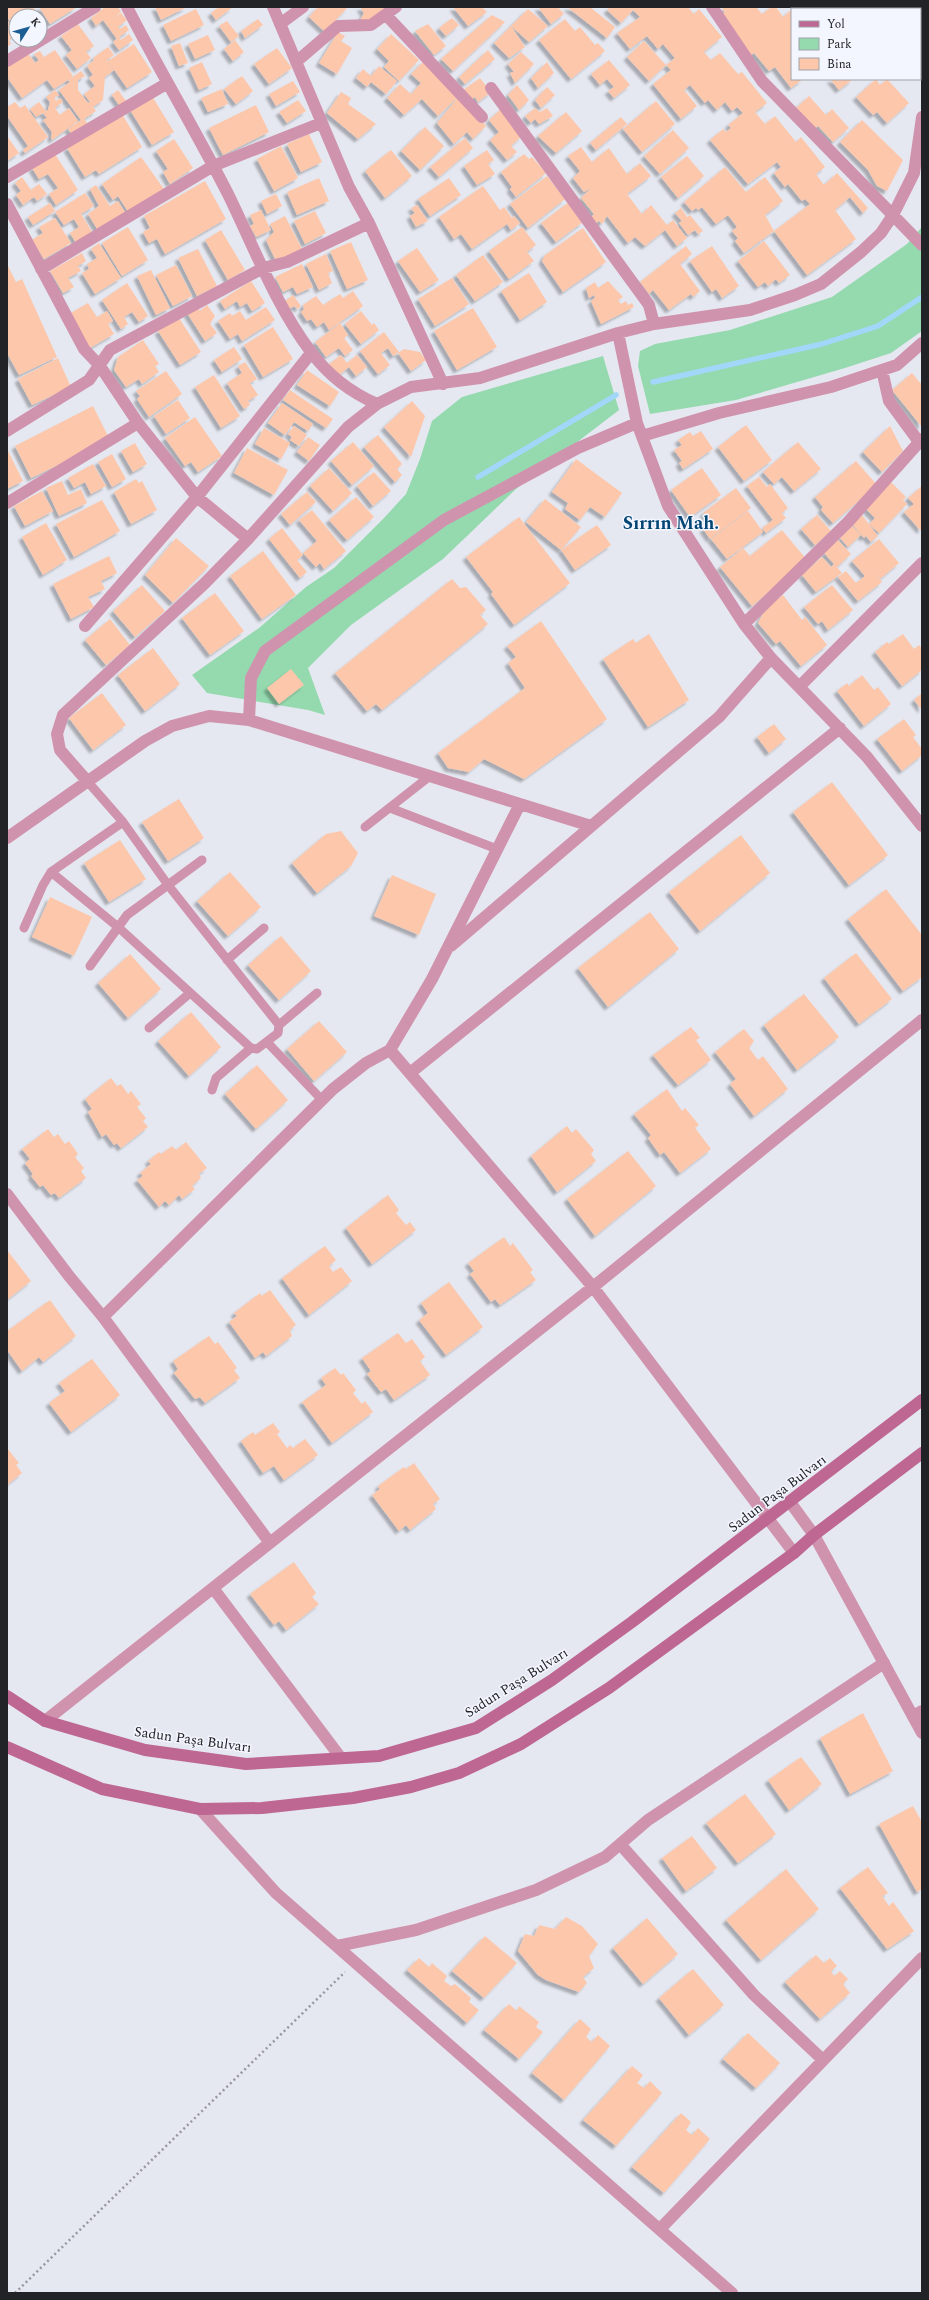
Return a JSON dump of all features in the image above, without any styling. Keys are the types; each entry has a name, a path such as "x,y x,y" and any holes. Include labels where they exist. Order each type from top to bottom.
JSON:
{"main road":[{"name":"Sadun Paşa Bulvarı","path":"7,1696 45,1720 145,1750 246,1764 379,1756 476,1728 552,1680 790,1502 922,1400"},
{"path":"7,1747 102,1789 200,1809 262,1808 353,1798 411,1788 459,1773 521,1744 609,1688 794,1553 814,1535 922,1454"}],"street":[{"path":"7,61 95,7"},
{"path":"127,7 166,84 213,166 276,296 311,352 340,383 359,396 377,404"},
{"path":"273,7 320,123 349,187 369,224 443,384"},
{"path":"280,24 303,7"},
{"path":"296,62 338,26 372,25 396,7"},
{"path":"712,7 762,81 922,245"},
{"path":"386,14 482,117"},
{"path":"7,177 166,84"},
{"path":"491,88 649,305 654,324"},
{"path":"88,782 60,750 57,734 62,715 205,583 248,539 348,427 377,404 411,387 480,378 618,333 654,324 750,310 795,295 821,284 851,261 881,233 893,215 914,173 922,117"},
{"path":"41,269 213,166 320,123"},
{"path":"7,204 84,349 100,366 138,423 197,497 248,539"},
{"path":"7,431 77,389 89,380 110,350 263,268 287,262 369,224"},
{"path":"618,333 637,423 668,506 744,624 771,658 800,686 867,757 922,826"},
{"path":"642,436 719,413 831,387 897,365 922,343"},
{"path":"85,626 197,497 311,352"},
{"path":"744,624 848,522 921,440 889,401 882,370"},
{"path":"7,503 138,423"},
{"path":"249,720 251,678 265,651 444,520 578,448 637,423"},
{"path":"800,686 922,563"},
{"path":"447,950 719,718 771,658"},
{"path":"7,838 144,741 172,726 209,716 249,720 591,826"},
{"path":"410,1073 840,728"},
{"path":"103,1317 322,1100 366,1063 390,1050 447,950 520,804"},
{"path":"45,1720 593,1287 922,1020"},
{"path":"390,1050 593,1287 794,1553"},
{"path":"7,1194 69,1276 103,1317 270,1543"},
{"path":"790,1502 814,1535 884,1664 917,1714 922,1733"},
{"path":"213,1588 341,1758"},
{"path":"337,1946 416,1930 536,1890 605,1857 648,1820 884,1664"},
{"path":"200,1809 276,1893 732,2293"},
{"path":"620,1844 754,1995 823,2060"},
{"path":"660,2229 922,1958"}],"lane":[{"path":"365,827 430,776"},
{"path":"88,782 123,822 168,885 279,1025"},
{"path":"390,808 497,849"},
{"path":"24,928 43,885 51,872 123,822"},
{"path":"90,966 126,915 202,860"},
{"path":"51,872 118,927 251,1048 257,1049 278,1033 279,1025 317,993"},
{"path":"227,960 264,928"},
{"path":"149,1028 190,993"},
{"path":"267,1042 322,1100"},
{"path":"212,1090 216,1078 251,1048"}],"path":[{"path":"15,2293 355,1962"}],"green space":[{"path":"922,227 922,331 891,353 736,400 650,414 638,366 640,351 655,344 730,330 832,297 907,244"},
{"path":"603,356 619,410 516,489 443,559 351,625 308,668 325,715 308,710 207,693 192,675 259,628 306,587 334,568 384,518 406,494 420,459 432,421 462,397"}],"building":[{"path":"7,7 34,8 8,8 8,18"},
{"path":"77,7 50,24 48,21 48,8 40,8"},
{"path":"105,7 118,7 121,12 111,19 121,13 127,20 118,27 120,29 126,25 129,30 119,37 121,40 129,34 133,40 119,50 113,42 117,39 103,20 96,26 91,18"},
{"path":"155,7 187,7 161,20"},
{"path":"219,7 233,7 216,20 211,13"},
{"path":"318,7 348,7 325,32 309,17"},
{"path":"360,7 389,7 368,22 359,22 364,13"},
{"path":"453,7 482,7 487,12 468,26"},
{"path":"538,7 558,7 564,14 551,24"},
{"path":"567,7 590,7 615,27 607,38"},
{"path":"610,7 688,7 694,14 699,9 722,37 704,52 711,60 720,53 738,74 742,72 767,103 755,112 765,124 775,116 796,142 801,137 825,167 816,174 824,185 837,173 868,208 863,213 850,197 835,210 856,239 807,275 774,231 810,204 805,199 802,201 788,184 785,187 774,173 781,167 777,162 748,184 710,140 723,129 726,132 731,128 728,125 743,113 737,107 732,111 725,102 717,110 708,100 705,103 690,85 684,90 697,106 681,119 653,84 671,70 666,65 675,58 663,44 658,49 647,36 630,49 617,33 640,17 633,10 621,23 607,10"},
{"path":"721,7 756,7 762,14 771,7 776,7 783,17 791,10 791,80 802,80 791,88 775,67 769,71 754,53 751,55 734,33 736,32 722,14 725,12"},
{"path":"868,7 868,8 839,8"},
{"path":"874,7 897,7 896,8"},
{"path":"196,9 204,25 171,41 163,25"},
{"path":"528,9 548,26 529,42 511,26"},
{"path":"492,15 505,22 453,71 441,59"},
{"path":"452,18 459,25 446,36 439,28"},
{"path":"258,19 263,25 245,38 241,31"},
{"path":"565,19 575,31 580,27 595,45 598,43 605,51 571,79 539,40"},
{"path":"7,20 8,46 7,47"},
{"path":"227,21 239,36 231,42 219,26"},
{"path":"78,24 94,46 86,52 91,58 77,69 66,55 72,50 61,36"},
{"path":"428,24 446,46 434,55 415,31"},
{"path":"511,26 525,47 509,58 494,43"},
{"path":"338,32 345,36 341,41 352,48 337,74 319,63"},
{"path":"391,34 419,60 399,81 384,67 389,61 377,49"},
{"path":"208,35 215,50 195,59 188,44"},
{"path":"235,40 244,52 233,61 224,49"},
{"path":"644,41 666,65 649,81 627,57"},
{"path":"180,43 188,63 179,66 171,46"},
{"path":"134,44 152,72 127,88 108,61"},
{"path":"108,47 114,55 107,60 114,70 105,77 103,100 93,107 96,111 84,119 88,124 73,136 68,129 81,120 59,90 70,82 68,80 54,89 47,80 22,98 7,77 7,66 27,52 35,63 39,60 34,54 40,51 44,57 55,50 73,76 70,79 81,71 85,76 78,80 78,90 88,103 90,102 84,94 95,86 89,78 93,75 87,66 94,60 93,58"},
{"path":"277,48 292,68 269,84 254,64"},
{"path":"488,50 495,59 465,84 459,77"},
{"path":"521,52 534,64 515,83 510,73 514,72 508,64"},
{"path":"609,60 630,85 614,98 608,91 614,87 607,79 600,85 591,74"},
{"path":"424,61 459,96 438,116 422,99 404,115 387,98 400,84 411,94 421,83 411,74"},
{"path":"202,62 212,84 199,90 189,68"},
{"path":"547,62 554,73 538,88 531,78"},
{"path":"379,66 397,81 386,94 371,82 367,87 356,78 363,69 371,76"},
{"path":"242,76 253,91 236,104 224,89"},
{"path":"480,78 491,92 478,102 475,97 469,101 462,91"},
{"path":"831,80 852,80 839,90"},
{"path":"875,80 877,80 880,85 888,80 909,103 887,123 877,112 873,115 856,97"},
{"path":"293,81 300,92 276,106 269,94"},
{"path":"517,85 529,100 519,110 508,95"},
{"path":"547,87 555,95 541,108 535,100"},
{"path":"222,89 228,104 208,112 201,98"},
{"path":"55,90 59,95 54,98 56,101 60,98 63,102 55,108 60,115 69,108 78,121 52,140 52,132 43,120 47,118 43,113 36,117 30,109 39,102 46,111 48,110 50,102 46,97"},
{"path":"118,90 126,101 119,105 112,95"},
{"path":"341,92 351,98 348,104 376,124 358,139 327,113"},
{"path":"152,96 174,132 152,145 130,110"},
{"path":"459,96 486,126 473,139 467,132 454,144 437,123"},
{"path":"809,96 826,115 832,109 849,128 833,142 818,126 813,130 794,110"},
{"path":"298,100 306,111 287,123 279,112"},
{"path":"656,101 675,124 642,152 623,129"},
{"path":"15,102 20,108 25,105 48,137 25,153 23,150 28,146 7,116 7,107"},
{"path":"256,105 269,132 223,155 209,128"},
{"path":"502,108 522,136 511,146 517,152 507,160 490,140 499,132 489,120"},
{"path":"535,108 540,112 547,108 553,116 539,124 535,119 531,123 525,116"},
{"path":"566,112 582,131 556,153 538,136"},
{"path":"122,114 142,147 99,174 96,170 85,177 67,148"},
{"path":"621,117 627,124 596,150 590,143"},
{"path":"862,120 903,160 887,191 877,186 868,170 840,142"},
{"path":"425,127 444,146 420,170 401,151"},
{"path":"673,130 689,148 660,174 644,156"},
{"path":"309,134 322,162 301,172 287,144"},
{"path":"7,136 19,153 7,161"},
{"path":"465,138 473,148 439,177 430,167"},
{"path":"174,139 193,168 170,184 163,172 168,169 156,151"},
{"path":"281,146 298,178 274,191 257,159"},
{"path":"581,147 592,162 609,148 627,174 640,163 651,176 627,194 642,214 651,205 667,225 673,220 687,238 677,246 665,230 645,246 635,237 628,243 607,216 602,224 599,221 596,223 591,217 594,214 581,198 591,188 584,192 573,178 580,171 568,156"},
{"path":"391,150 412,176 385,198 365,171"},
{"path":"487,150 494,160 488,164 495,174 477,185 464,166"},
{"path":"55,154 78,190 56,205 49,194 58,188 48,174 39,179 32,168"},
{"path":"524,154 529,159 532,157 546,173 516,197 510,189 512,187 501,172"},
{"path":"687,156 704,176 678,198 661,177"},
{"path":"141,157 164,189 129,213 118,196 113,200 102,184"},
{"path":"725,167 746,192 765,177 783,201 765,215 774,231 744,253 735,241 738,238 732,231 737,227 728,215 716,224 702,207 698,210 696,208 692,211 684,202"},
{"path":"547,176 565,199 528,228 510,204"},
{"path":"22,177 31,190 39,184 47,194 37,201 34,197 23,205 16,195 21,191 15,183"},
{"path":"319,178 329,201 297,215 287,192"},
{"path":"449,178 461,195 430,216 418,199"},
{"path":"205,181 226,219 165,254 157,239 149,243 143,232 150,228 144,216"},
{"path":"96,185 110,206 118,201 126,214 99,232 88,214 99,206 90,189"},
{"path":"483,186 500,210 504,207 512,218 514,216 520,223 511,230 507,224 472,249 461,234 454,239 439,217"},
{"path":"85,193 94,206 81,214 92,232 76,243 70,233 79,227 74,219 64,225 55,212"},
{"path":"276,194 282,206 267,214 261,201"},
{"path":"569,202 583,222 556,242 541,223"},
{"path":"50,203 55,211 33,225 28,217"},
{"path":"417,205 428,221 416,227 410,216 415,213 411,208"},
{"path":"681,208 687,217 690,215 703,231 698,234 695,230 688,235 679,223 682,221 675,213"},
{"path":"261,210 271,230 256,237 250,226 254,224 250,215"},
{"path":"315,211 326,233 305,244 294,221"},
{"path":"285,216 302,249 276,261 266,240 274,232 270,224"},
{"path":"55,218 71,243 44,259 32,240 43,233 39,227"},
{"path":"128,227 148,260 122,276 102,243"},
{"path":"522,227 536,245 527,252 534,261 509,279 489,251"},
{"path":"583,228 606,262 563,292 542,261 545,255"},
{"path":"221,230 245,270 228,280 205,240"},
{"path":"764,241 790,275 779,283 776,279 768,286 765,282 758,287 738,261"},
{"path":"351,242 368,280 347,289 330,251"},
{"path":"99,243 121,278 95,294 82,273 89,269 87,264 97,258 91,249"},
{"path":"686,246 692,254 680,264 700,291 693,297 691,294 669,310 653,290 649,294 640,282"},
{"path":"712,246 739,286 722,298 716,289 712,292 690,261"},
{"path":"417,248 439,280 420,292 398,261"},
{"path":"198,249 217,286 197,296 178,258"},
{"path":"82,253 86,261 78,266 81,271 68,278 74,287 63,293 50,271"},
{"path":"326,254 333,271 328,273 332,283 319,290 306,264"},
{"path":"483,255 503,282 475,301 456,275"},
{"path":"7,264 16,282 22,279 57,357 19,375 7,353"},
{"path":"302,264 313,287 297,294 293,287 283,292 275,277"},
{"path":"176,265 192,296 173,306 156,275"},
{"path":"151,270 170,308 156,315 137,276"},
{"path":"529,273 547,302 520,320 501,291"},
{"path":"452,278 469,304 435,326 418,299"},
{"path":"251,281 265,303 252,311 247,303 240,307 237,301 225,309 220,301"},
{"path":"608,281 623,297 618,300 621,304 626,301 628,305 632,303 634,307 601,324 591,301 595,298 594,295 589,298 586,288 595,282 598,288"},
{"path":"127,283 148,316 139,322 132,312 124,317 128,324 121,329 102,300"},
{"path":"353,291 363,306 329,330 324,322 317,327 311,319 307,321 301,312 304,309 303,305 316,296 323,305 340,294 343,298"},
{"path":"293,295 301,306 297,309 295,306 289,309 284,302"},
{"path":"88,303 97,317 107,311 113,321 108,324 114,334 90,348 69,314"},
{"path":"207,305 215,316 210,324 217,333 205,341 187,313 197,306 200,311"},
{"path":"266,307 275,320 242,341 238,334 230,339 218,321 230,313 232,316 240,311 246,320"},
{"path":"473,308 497,347 457,370 434,331"},
{"path":"361,311 372,325 374,323 379,330 361,344 345,324"},
{"path":"179,318 201,352 180,365 158,331"},
{"path":"340,323 348,335 344,338 353,350 345,356 339,348 326,357 315,342"},
{"path":"273,327 293,359 263,377 244,345"},
{"path":"384,332 399,352 393,356 388,348 381,353 390,365 378,374 360,351"},
{"path":"143,340 159,364 155,366 159,372 142,384 139,379 126,387 114,370 118,357"},
{"path":"234,347 242,359 222,372 214,360"},
{"path":"404,349 420,352 426,360 411,371 398,353"},
{"path":"341,355 347,363 357,355 367,367 356,376 349,367 338,376 329,364"},
{"path":"58,358 71,387 32,405 18,379"},
{"path":"245,362 257,379 250,383 258,395 248,401 250,405 244,409 227,383 242,373 238,366"},
{"path":"307,370 339,392 330,406 297,385"},
{"path":"166,371 182,394 149,417 137,399 140,396 136,391"},
{"path":"912,373 922,385 922,427 892,390"},
{"path":"214,375 240,416 221,428 195,387"},
{"path":"290,390 333,419 326,428 283,400"},
{"path":"178,400 190,418 166,434 154,416"},
{"path":"412,401 425,416 411,457 384,427"},
{"path":"282,403 313,424 308,431 294,422 285,435 268,423"},
{"path":"93,406 110,440 31,478 15,446"},
{"path":"195,417 222,456 198,472 191,462 185,466 165,438"},
{"path":"746,425 772,460 744,481 718,447"},
{"path":"294,426 307,435 299,446 290,440 292,437 288,434"},
{"path":"890,426 903,451 882,472 863,452"},
{"path":"264,428 290,443 281,459 255,444"},
{"path":"701,431 713,449 683,469 679,463 682,461 674,450 682,445 678,440 690,432 693,436"},
{"path":"378,435 402,464 397,469 402,475 395,482 364,447"},
{"path":"308,437 320,445 309,461 297,452"},
{"path":"353,442 374,466 352,485 331,461"},
{"path":"798,442 821,469 794,491 782,477 774,484 763,472"},
{"path":"135,443 147,464 133,472 121,451"},
{"path":"247,448 288,470 274,495 234,473"},
{"path":"7,449 23,481 7,489"},
{"path":"112,454 126,479 112,487 98,462"},
{"path":"576,459 622,493 605,517 590,507 580,520 565,509 568,503 552,492"},
{"path":"856,461 877,485 833,523 821,510 823,507 815,497"},
{"path":"93,464 106,486 91,494 85,482 74,488 68,478"},
{"path":"329,468 352,493 333,511 310,486"},
{"path":"702,468 721,495 690,517 671,490"},
{"path":"374,472 391,491 373,506 357,486"},
{"path":"759,477 767,487 770,484 788,508 782,513 786,518 766,533 762,528 773,520 747,486"},
{"path":"136,479 139,483 142,481 157,510 131,524 114,492"},
{"path":"62,481 68,495 81,489 87,503 59,516 46,488"},
{"path":"891,482 906,497 903,500 907,504 879,533 869,524 875,518 865,508"},
{"path":"922,486 922,529 920,530 904,512 914,504 908,498"},
{"path":"736,488 751,508 710,539 703,529 711,523 703,513"},
{"path":"42,491 53,511 25,526 14,506"},
{"path":"307,492 316,502 290,525 281,514"},
{"path":"356,497 374,517 347,540 329,520"},
{"path":"545,499 581,527 561,550 526,522"},
{"path":"102,500 120,531 74,557 56,524"},
{"path":"312,510 346,551 324,569 320,563 316,567 303,553 317,541 299,520"},
{"path":"748,511 763,532 727,559 711,539"},
{"path":"817,515 831,531 815,545 801,529"},
{"path":"862,515 878,536 871,542 866,536 864,538 852,524"},
{"path":"519,517 570,583 514,625 491,594 493,592 466,557"},
{"path":"46,523 67,560 43,575 22,537"},
{"path":"597,525 611,545 575,570 561,550"},
{"path":"852,526 861,535 848,547 840,538"},
{"path":"282,528 303,555 297,560 307,572 300,578 269,539"},
{"path":"782,530 807,560 752,606 720,567 743,548 750,556"},
{"path":"176,538 209,566 173,603 145,575"},
{"path":"879,539 899,563 880,579 872,570 882,582 858,601 838,577 846,571 856,583 865,576 852,561"},
{"path":"838,540 851,554 837,567 824,553"},
{"path":"263,551 296,595 262,619 230,576"},
{"path":"109,556 117,573 101,581 105,589 88,597 94,607 71,619 53,584"},
{"path":"822,557 831,567 834,564 842,573 816,592 802,575"},
{"path":"452,579 460,588 466,587 486,610 480,615 488,624 382,710 376,704 367,711 335,673"},
{"path":"142,585 165,611 135,637 113,611"},
{"path":"832,585 853,610 828,630 822,621 818,624 804,607"},
{"path":"215,593 244,631 210,655 182,618"},
{"path":"783,595 802,620 805,617 827,645 801,666 780,641 776,644 758,623 765,609"},
{"path":"110,619 130,645 106,665 85,640"},
{"path":"541,621 607,719 524,779 484,759 469,772 448,768 438,753 525,688 508,663 516,657 507,646"},
{"path":"649,634 689,700 648,727 603,659 633,639 636,643"},
{"path":"903,634 914,649 919,645 922,649 922,670 902,686 875,652 887,642 889,644"},
{"path":"153,648 180,684 145,711 118,675"},
{"path":"291,669 304,685 279,704 267,688"},
{"path":"862,675 874,690 878,687 891,704 864,726 837,691 847,683 849,686"},
{"path":"102,693 126,725 93,750 69,718"},
{"path":"922,693 922,710 914,700"},
{"path":"904,719 916,735 913,737 922,749 922,755 902,771 877,739"},
{"path":"774,724 786,739 769,753 757,737"},
{"path":"832,782 888,855 849,885 793,812"},
{"path":"179,799 204,838 168,861 142,822"},
{"path":"341,831 358,853 351,866 317,893 292,863 326,834"},
{"path":"741,835 770,873 700,931 669,892"},
{"path":"120,840 146,879 109,902 84,863"},
{"path":"230,872 261,907 228,936 197,901"},
{"path":"392,875 436,894 419,935 374,916"},
{"path":"886,889 922,935 922,977 903,991 848,919"},
{"path":"50,897 92,917 74,956 32,937"},
{"path":"650,912 679,949 608,1007 578,968"},
{"path":"281,936 311,971 279,1000 248,965"},
{"path":"856,953 892,999 859,1024 824,978"},
{"path":"130,954 161,989 128,1018 98,983"},
{"path":"804,994 839,1037 797,1070 764,1025"},
{"path":"191,1012 221,1047 189,1076 158,1041"},
{"path":"319,1021 347,1052 314,1081 287,1049"},
{"path":"691,1027 700,1038 696,1040 711,1060 678,1085 653,1055"},
{"path":"744,1029 754,1041 749,1048 758,1060 763,1056 788,1089 754,1116 730,1084 736,1079 715,1052"},
{"path":"257,1065 288,1100 256,1129 225,1094"},
{"path":"111,1078 117,1086 121,1084 128,1094 131,1091 141,1104 137,1107 146,1118 143,1121 148,1127 121,1148 117,1143 114,1145 106,1134 102,1137 88,1112 92,1109 85,1099"},
{"path":"667,1089 682,1111 685,1108 699,1125 695,1128 711,1149 680,1173 664,1152 660,1155 648,1138 651,1135 634,1114"},
{"path":"567,1126 572,1133 576,1129 594,1150 591,1154 596,1161 557,1192 531,1156"},
{"path":"48,1129 54,1137 58,1134 65,1144 69,1141 78,1154 75,1157 84,1168 81,1171 86,1178 59,1198 55,1193 51,1195 43,1185 40,1187 31,1176 33,1174 25,1163 30,1159 22,1149"},
{"path":"186,1142 207,1168 199,1174 201,1178 192,1186 195,1189 182,1199 179,1195 169,1205 165,1201 159,1207 137,1180 143,1176 140,1173 151,1164 148,1161 159,1152 161,1154 172,1146 176,1150"},
{"path":"628,1151 656,1186 595,1236 567,1199"},
{"path":"388,1195 399,1210 396,1213 406,1225 410,1222 416,1230 372,1264 346,1228"},
{"path":"504,1237 510,1246 513,1243 533,1270 530,1272 536,1280 500,1305 495,1299 491,1302 470,1274 474,1271 468,1263"},
{"path":"325,1246 336,1260 329,1266 333,1272 341,1267 352,1281 309,1315 282,1278"},
{"path":"7,1250 31,1281 7,1300"},
{"path":"449,1282 483,1327 446,1355 419,1320 428,1313 421,1303"},
{"path":"270,1290 296,1325 290,1330 292,1336 266,1356 263,1352 255,1358 229,1322 237,1316 234,1313 260,1293 262,1296"},
{"path":"50,1300 76,1336 43,1362 39,1357 22,1371 7,1350 7,1331"},
{"path":"398,1333 406,1343 412,1339 425,1357 420,1361 430,1375 394,1400 386,1389 381,1392 367,1374 371,1371 362,1358"},
{"path":"209,1336 215,1344 218,1342 237,1368 234,1370 240,1378 205,1403 200,1397 195,1399 174,1373 178,1369 173,1361"},
{"path":"92,1359 120,1395 71,1432 49,1403 65,1391 59,1383"},
{"path":"335,1368 341,1375 343,1373 356,1390 353,1393 362,1404 365,1401 373,1412 332,1443 302,1402 326,1385 321,1378"},
{"path":"273,1423 280,1432 277,1434 287,1448 290,1445 293,1448 305,1439 318,1455 284,1480 274,1466 263,1473 241,1441 253,1432 255,1435"},
{"path":"7,1448 19,1463 16,1465 22,1473 7,1485"},
{"path":"414,1463 440,1499 433,1504 436,1509 410,1530 406,1525 399,1531 372,1495 380,1489 378,1486 404,1467 406,1469"},
{"path":"294,1562 316,1593 312,1597 319,1604 286,1630 279,1621 274,1625 250,1594"},
{"path":"863,1713 893,1771 850,1794 820,1738"},
{"path":"801,1757 822,1784 789,1810 768,1780"},
{"path":"745,1794 776,1834 738,1863 706,1823"},
{"path":"913,1806 922,1822 922,1889 917,1892 879,1824"},
{"path":"692,1836 717,1868 686,1891 662,1858"},
{"path":"868,1867 888,1893 882,1896 889,1906 893,1902 914,1931 887,1949 840,1888"},
{"path":"786,1869 819,1909 761,1960 726,1920"},
{"path":"566,1917 582,1926 598,1944 589,1956 594,1968 583,1977 587,1983 579,1992 546,1980 538,1975 518,1951 525,1934 534,1936 539,1925 555,1929"},
{"path":"647,1918 678,1954 643,1984 613,1948"},
{"path":"485,1936 517,1963 484,1998 452,1971"},
{"path":"816,1955 824,1963 830,1958 837,1966 831,1971 834,1976 840,1971 848,1979 843,1984 850,1993 820,2019 785,1982"},
{"path":"419,1958 429,1967 432,1963 447,1976 444,1981 451,1986 455,1984 471,1998 469,2002 479,2010 467,2023 407,1970"},
{"path":"693,1969 724,2005 689,2035 659,1998"},
{"path":"509,2004 517,2011 519,2006 539,2022 536,2027 543,2032 519,2059 484,2030"},
{"path":"580,2019 591,2029 586,2037 592,2042 598,2035 610,2046 564,2100 532,2073"},
{"path":"748,2033 780,2063 756,2088 723,2059"},
{"path":"632,2066 643,2075 637,2083 644,2088 650,2081 662,2093 616,2146 583,2120"},
{"path":"681,2113 691,2122 686,2130 692,2135 698,2128 710,2139 664,2193 632,2167"}],"waterway":[{"path":"653,382 822,344 878,326 922,297"},
{"path":"478,477 616,395"}],"district":[{"name":"Sırrın Mah.","path":"671,523"}]}
